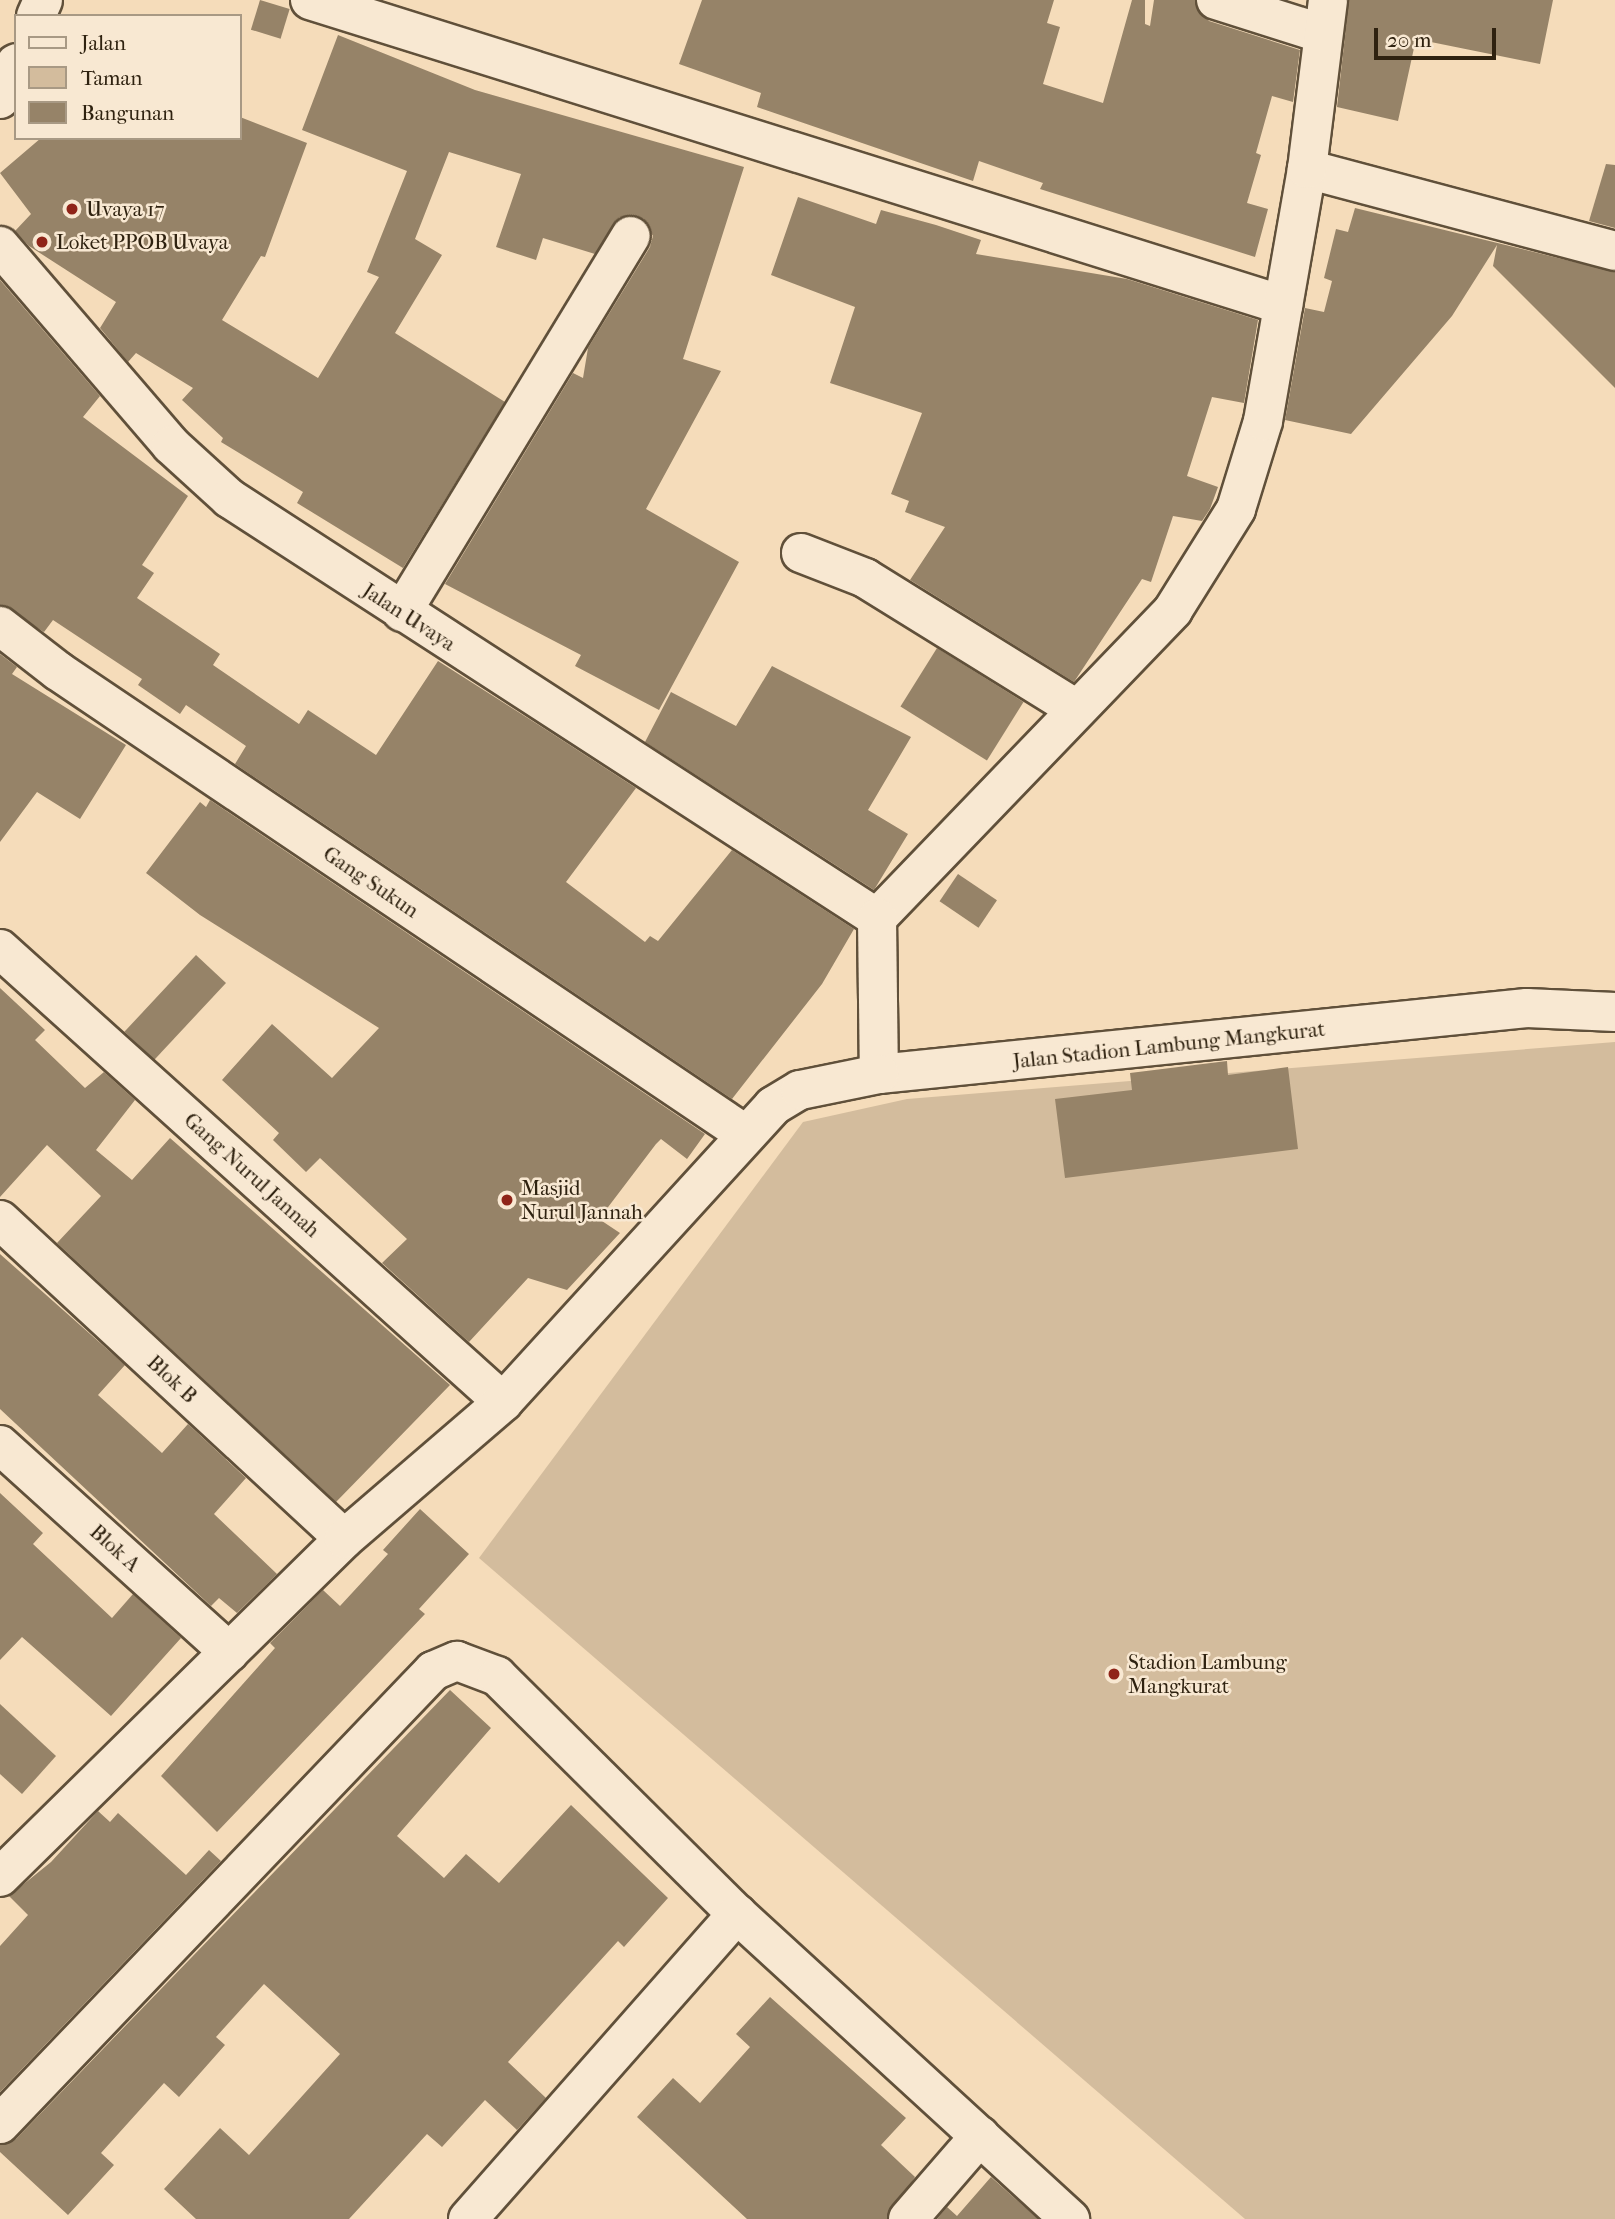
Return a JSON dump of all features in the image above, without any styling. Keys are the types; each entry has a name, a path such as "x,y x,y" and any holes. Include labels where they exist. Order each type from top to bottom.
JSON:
{"street":[{"path":"310,0 1283,306"},
{"path":"879,1074 877,918 1173,610 1236,509 1263,421 1307,169 1326,17 1216,0"},
{"path":"0,99 14,68"},
{"path":"1307,169 1615,251"},
{"path":"402,612 631,236"},
{"name":"Jalan Uvaya","path":"0,246 170,445 268,526 877,918"},
{"path":"801,553 865,578 1076,709"},
{"name":"Gang Sukun","path":"0,626 58,671 745,1134"},
{"name":"Gang Nurul Jannah","path":"0,949 503,1402"},
{"name":"Jalan Stadion Lambung Mangkurat","path":"7,1854 229,1652 344,1539 503,1402 618,1281 745,1134 773,1106 800,1090 879,1074 1527,1008 1615,1012"},
{"name":"Blok B","path":"0,1220 344,1539"},
{"name":"Blok A","path":"0,1445 229,1652"},
{"path":"0,2124 433,1671 457,1661 497,1676 737,1914 1070,2219"},
{"path":"468,2219 737,1914"},
{"path":"908,2219 980,2136"}],"green space":[{"name":"Stadion Lambung Mangkurat","path":"1615,1042 1615,2219 1245,2219 479,1558 803,1122 907,1099"}],"building":[{"path":"260,0 290,9 281,39 251,30"},
{"path":"702,0 1054,0 1047,23 1060,27 1043,84 1103,103 1132,0 1145,0 1145,24 1150,26 1154,0 1195,0 1209,21 1300,50 1293,102 1272,96 1256,153 1261,155 1247,203 1268,209 1255,257 1040,189 1043,183 979,161 973,181 757,107 761,93 679,64"},
{"path":"1349,0 1553,0 1540,64 1416,39 1398,121 1337,107"},
{"path":"338,35 475,90 744,167 683,359 721,371 646,509 739,562 659,710 575,666 581,655 445,584 573,373 583,378 588,348 650,247 653,236 643,218 620,217 595,254 543,238 536,260 496,247 521,174 449,152 415,239 442,255 395,333 505,402 403,568 297,503 303,492 221,442 223,438 182,400 193,388 136,353 128,362 100,328 116,302 29,246 15,231 31,214 0,173 39,140 242,140 242,118 307,143 265,257 261,256 222,320 318,378 379,277 367,272 407,171 302,130"},
{"path":"1606,164 1615,165 1615,228 1589,221"},
{"path":"798,197 876,224 881,210 936,225 981,240 976,254 1127,279 1258,320 1244,403 1212,397 1187,476 1218,487 1210,509 1202,521 1173,516 1151,582 1142,579 1074,682 910,580 945,527 905,512 909,501 891,494 922,413 830,383 855,307 771,275"},
{"path":"1355,208 1615,272 1615,388 1493,266 1497,245 1452,316 1351,434 1285,420 1305,308 1324,312 1332,281 1324,278 1336,229 1348,232"},
{"path":"0,280 100,396 83,417 188,496 142,565 154,573 137,598 220,654 213,665 299,724 308,710 376,755 438,661 545,729 636,788 566,882 645,942 650,936 658,941 732,850 854,929 822,984 732,1099 235,764 246,746 186,705 180,714 138,685 142,679 53,620 44,632 0,605"},
{"path":"937,648 1024,702 987,761 900,707"},
{"path":"0,654 17,667 12,674 126,745 80,819 37,792 0,842"},
{"path":"772,666 911,737 868,810 908,834 874,890 645,742 671,692 736,726"},
{"path":"210,800 705,1134 687,1159 661,1139 656,1144 599,1219 620,1233 567,1290 528,1278 469,1342 382,1263 407,1239 320,1158 306,1172 273,1140 279,1133 222,1080 272,1024 332,1078 379,1028 200,915 146,873 200,802 206,807"},
{"path":"958,874 997,900 979,928 940,901"},
{"path":"196,955 226,983 154,1060 124,1032"},
{"path":"0,988 45,1030 35,1040 85,1088 104,1072 135,1100 96,1150 132,1180 170,1138 450,1385 336,1502 57,1243 101,1196 47,1145 0,1197"},
{"path":"1227,1061 1228,1075 1288,1067 1298,1149 1065,1178 1055,1099 1132,1090 1130,1073"},
{"path":"0,1254 125,1365 98,1395 162,1453 188,1424 246,1478 214,1514 277,1574 237,1613 219,1598 211,1606 0,1409"},
{"path":"0,1493 43,1533 33,1544 112,1618 133,1594 181,1638 111,1716 22,1637 0,1660"},
{"path":"420,1509 469,1554 419,1609 425,1614 217,1832 161,1776 275,1648 270,1643 323,1590 340,1606 388,1554 383,1550"},
{"path":"450,1690 491,1728 397,1836 444,1878 466,1854 499,1883 571,1805 668,1898 624,1947 618,1941 508,2062 546,2098 517,2130 485,2100 442,2147 427,2134 349,2219 196,2219 164,2189 220,2128 249,2155 340,2054 264,1984 216,2037 225,2045 179,2097 164,2083 101,2153 114,2165 68,2215 0,2152 0,2145 16,2139"},
{"path":"0,1704 56,1756 22,1794 0,1774"},
{"path":"98,1811 110,1822 118,1813 186,1875 209,1850 221,1861 0,2092 0,1946 28,1915 9,1896 51,1862"},
{"path":"770,1997 906,2118 881,2145 915,2177 887,2219 747,2219 637,2117 673,2078 700,2103 750,2047 736,2034"},
{"path":"991,2177 1038,2219 937,2219 947,2207 957,2216"}],"place":[{"name":"Uvaya 17","path":"72,209"},
{"name":"Loket PPOB Uvaya","path":"42,242"},
{"name":"Masjid Nurul Jannah","path":"507,1200"},
{"name":"Stadion Lambung Mangkurat","path":"1114,1674"}]}
